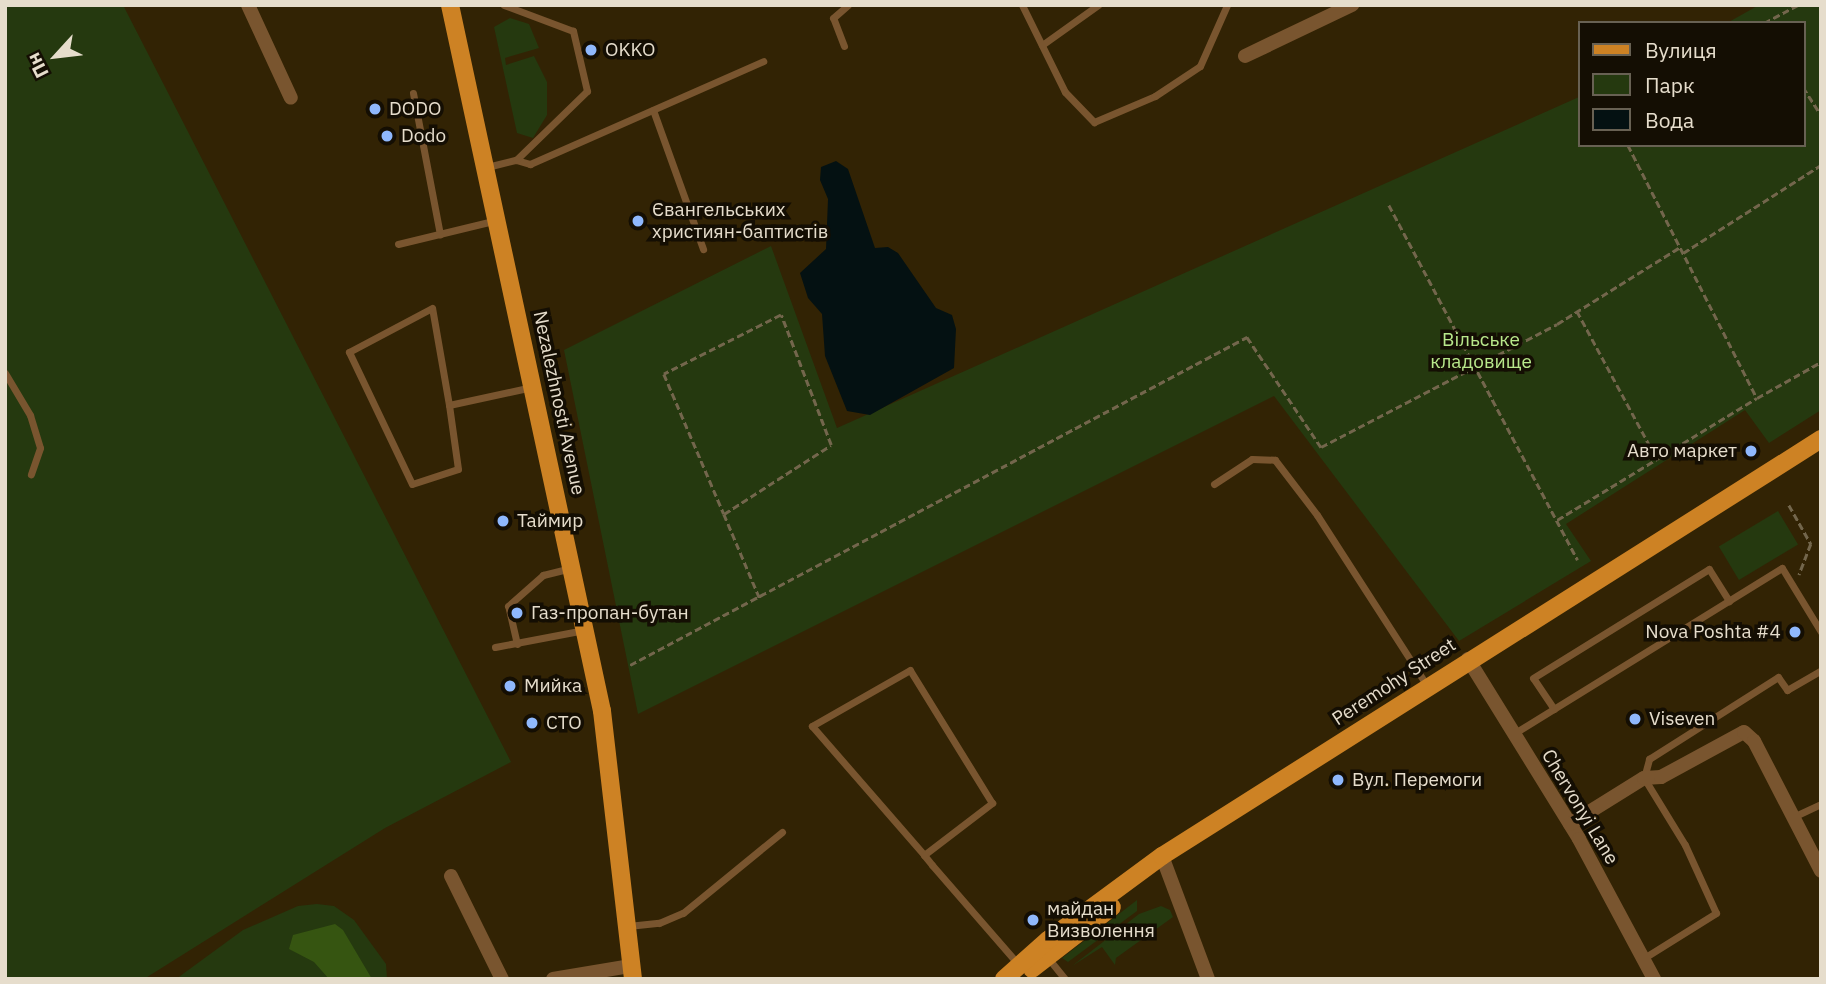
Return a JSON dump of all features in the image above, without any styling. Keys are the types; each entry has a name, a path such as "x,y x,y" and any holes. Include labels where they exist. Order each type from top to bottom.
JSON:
{"main road":[{"name":"Nezalezhnosti Avenue","path":"451,5 603,711 632,972"},
{"name":"Peremohy Street","path":"1004,979 1047,956 1165,861 1821,439"},
{"name":"Peremohy Street","path":"1020,972 1165,861 1427,686 1471,663 1821,451"}],"street":[{"path":"248,5 290,98"},
{"path":"1245,56 1352,5"},
{"name":"Chervonyi Lane","path":"1471,663 1570,824 1654,979"},
{"path":"1570,824 1644,778 1661,777 1744,732 1754,741 1821,872"},
{"path":"1165,861 1208,979"},
{"path":"451,876 502,979"},
{"path":"552,979 632,972"}],"lane":[{"path":"844,46 833,18 848,5"},
{"path":"1022,5 1065,92 1094,122 1154,96 1200,66 1227,5"},
{"path":"1042,45 1098,5"},
{"path":"510,6 573,31 587,91 516,160"},
{"path":"486,167 516,160 530,164 763,61"},
{"path":"413,93 440,234"},
{"path":"653,110 703,249"},
{"path":"398,244 497,220"},
{"path":"432,308 449,405 458,469 412,484 349,352 432,308"},
{"path":"5,373 30,415 40,448 31,474"},
{"path":"449,405 534,387"},
{"path":"1214,484 1252,459 1275,460 1317,515 1427,686"},
{"path":"517,643 508,606 543,575 574,567"},
{"path":"1513,734 1782,568 1821,632"},
{"path":"1553,709 1533,678 1709,569 1729,601"},
{"path":"495,647 587,629"},
{"path":"924,855 992,803 910,670 812,726 924,855 1020,972"},
{"path":"1644,958 1716,913 1685,845 1644,778 1649,759 1778,677 1787,690 1821,670"},
{"path":"1792,818 1821,804"},
{"path":"627,926 659,923 683,913 782,832"},
{"path":"1047,956 1065,979"}],"path":[{"path":"1768,21 1798,5"},
{"path":"1805,90 1821,115"},
{"path":"1629,147 1757,398"},
{"path":"1683,253 1821,166"},
{"path":"1389,205 1578,560"},
{"path":"630,665 760,599 1247,337 1321,447 1577,311 1680,247"},
{"path":"1577,311 1657,459"},
{"path":"724,514 831,445 781,315 664,374 760,599"},
{"path":"1557,520 1821,362"},
{"path":"1789,505 1811,544 1794,588"}],"green space":[{"path":"5,5 123,5 511,762 385,828 144,979 5,979"},
{"name":"Вільське кладовище","path":"1759,5 1821,5 1821,410 1769,443 1745,410 1566,524 1591,561 1459,641 1274,396 638,714 564,350 771,246 837,428 1577,98 1577,147 1805,147 1805,21 1731,21"},
{"path":"510,18 529,24 539,48 505,58 506,65 534,56 547,82 547,115 533,138 517,133 494,27"},
{"path":"1778,511 1798,544 1739,580 1719,547"},
{"path":"1137,900 1137,911 1068,962 1062,958"},
{"path":"298,906 334,906 354,920 386,964 387,979 176,979 243,930"},
{"path":"1161,906 1170,910 1173,917 1116,958 1115,965 1102,947 1072,966 1139,914"},
{"path":"335,924 343,930 372,979 329,979 314,962 289,949 293,935"}],"water":[{"path":"836,161 848,169 875,248 888,247 898,253 936,308 952,315 956,329 954,368 870,415 847,411 825,356 822,314 808,298 800,273 826,249 828,199 820,180 821,167"}],"place":[{"name":"OKKO","path":"591,50"},
{"name":"DODO","path":"375,109"},
{"name":"Dodo","path":"387,136"},
{"name":"Євангельських християн-баптистів","path":"638,221"},
{"name":"Авто маркет","path":"1751,451"},
{"name":"Таймир","path":"503,521"},
{"name":"Газ-пропан-бутан","path":"517,613"},
{"name":"Nova Poshta #4","path":"1795,632"},
{"name":"Мийка","path":"510,686"},
{"name":"Viseven","path":"1635,719"},
{"name":"СТО","path":"532,723"},
{"name":"Вул. Перемоги","path":"1338,780"},
{"name":"майдан Визволення","path":"1033,920"}]}
